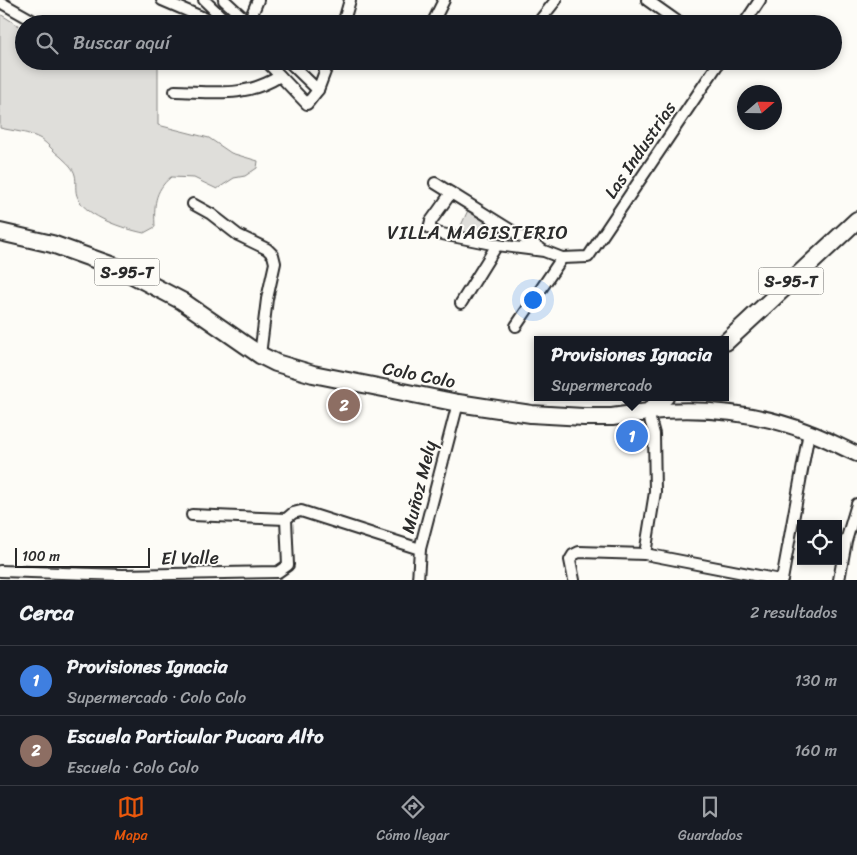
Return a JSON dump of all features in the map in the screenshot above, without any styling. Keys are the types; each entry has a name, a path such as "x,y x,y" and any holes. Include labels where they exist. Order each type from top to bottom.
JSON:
{"main road":[{"name":"S-95-T","path":"729,339 857,220"},
{"name":"Colo Colo","path":"0,232 74,251 140,278 196,309 260,355 276,364 313,374 458,403 531,414 612,417 648,412 690,410 732,413 771,420 809,432 857,454"},
{"path":"648,412 660,401"}],"street":[{"path":"162,0 197,15"},
{"path":"204,0 220,15"},
{"path":"224,0 240,15"},
{"path":"252,15 258,0"},
{"path":"346,15 350,0"},
{"path":"436,15 444,0"},
{"path":"545,15 556,0"},
{"path":"647,0 668,15"},
{"path":"750,15 760,0"},
{"path":"0,2 23,15"},
{"path":"274,70 307,104 318,90 326,70"},
{"path":"297,70 318,90"},
{"name":"Las Industrias","path":"562,258 588,257 714,70"},
{"path":"175,92 238,93 258,88 280,76"},
{"path":"436,183 544,251 562,258 516,326"},
{"path":"451,192 431,221 429,228 437,233 497,245 544,251"},
{"path":"193,204 211,214 238,235 267,249 273,255 275,263 267,299 260,355"},
{"path":"461,303 497,245"},
{"name":"Muñoz Mely","path":"418,580 420,550 458,403"},
{"path":"645,554 655,492 654,434 648,412"},
{"path":"574,580 570,563 573,555 579,552 645,554 781,580 809,432"},
{"path":"839,580 854,526 857,504"},
{"path":"192,515 286,519 293,513 301,511 420,550"},
{"name":"El Valle","path":"3,574 123,578 273,573 282,570 288,565 286,519"}],"shaded area":[{"path":"0,14 15,23 15,70 158,70 158,125 209,138 231,153 258,161 257,168 245,176 234,178 217,189 194,178 171,177 165,182 156,199 155,227 144,233 107,221 82,205 76,192 75,175 71,167 41,139 21,132 0,128"},
{"path":"469,208 524,243 458,232"}],"place":[{"name":"Escuela Particular Pucara Alto","path":"344,405"},
{"name":"Provisiones Ignacia","path":"632,436"}],"district":[{"name":"VILLA MAGISTERIO","path":"478,232"}]}
